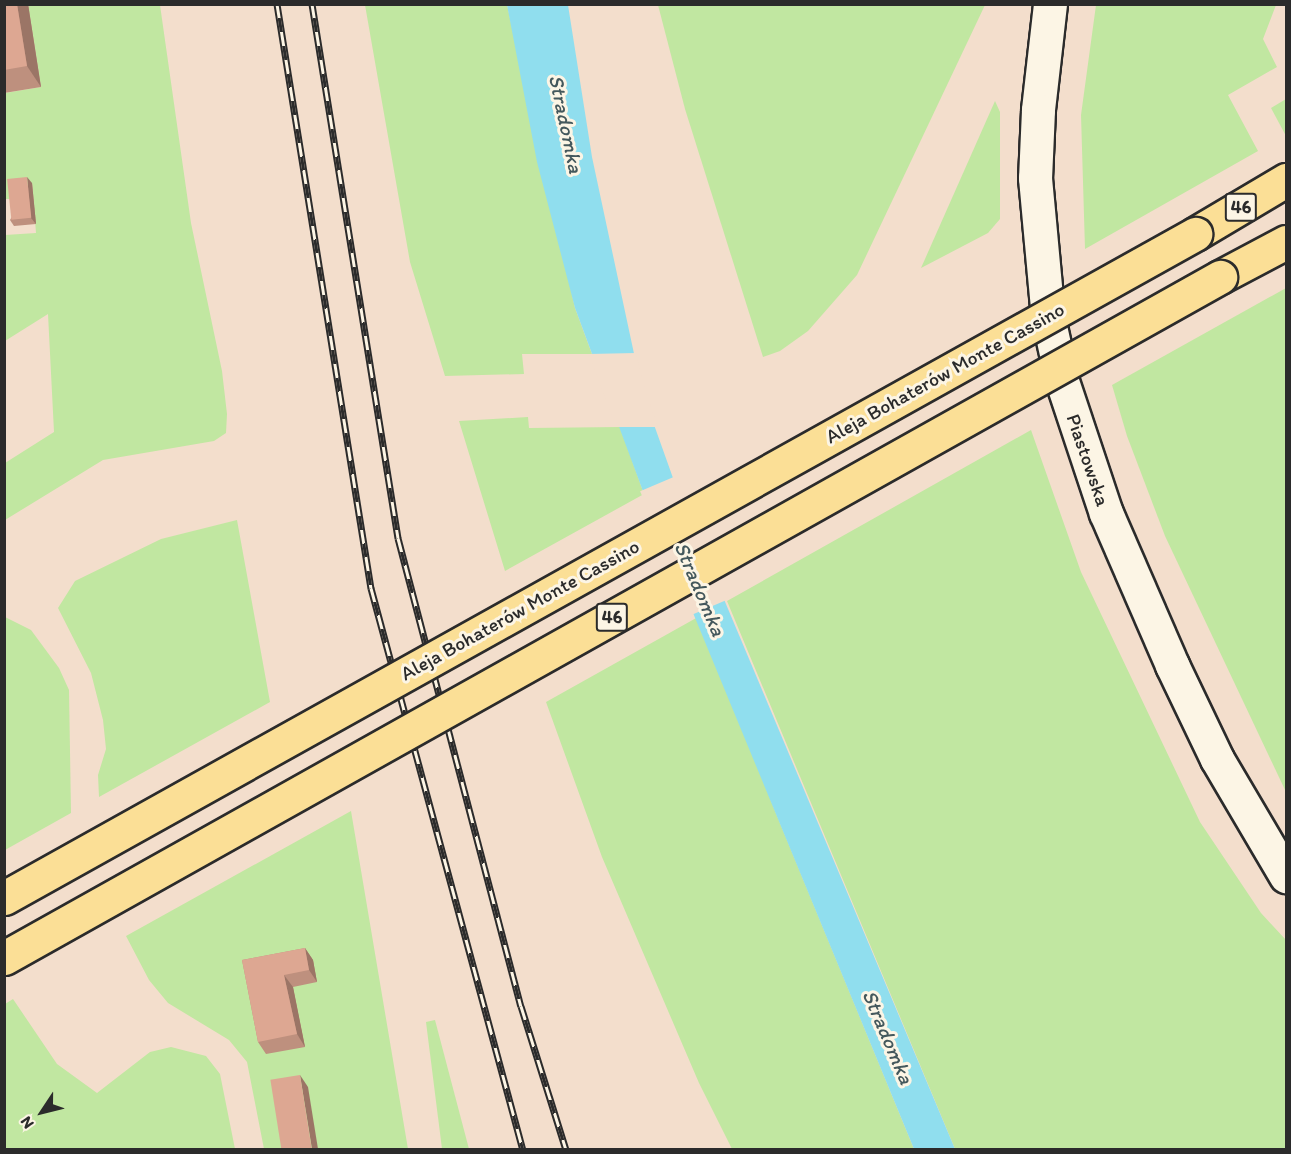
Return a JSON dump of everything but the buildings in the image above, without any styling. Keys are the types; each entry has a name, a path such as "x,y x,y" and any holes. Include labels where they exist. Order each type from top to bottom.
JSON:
{"main road":[{"name":"Aleja Bohaterów Monte Cassino","path":"4,898 1195,234 1287,180"},
{"name":"46","path":"4,957 1220,277 1287,242"}],"street":[{"name":"Piastowska","path":"1050,4 1038,110 1035,178 1048,317 1062,381 1106,513 1172,665 1217,759 1287,876"}],"green space":[{"path":"28,5 160,5 191,223 222,371 227,414 226,433 214,441 103,460 5,520 5,463 54,432 48,314 5,341 5,235 36,233 32,183 12,199 4,199 5,93 41,87"},
{"path":"365,5 507,5 575,308 592,354 522,354 524,374 445,376 410,262"},
{"path":"658,5 985,5 857,275 808,331 780,351 763,357 685,109"},
{"path":"1096,5 1276,5 1263,39 1277,67 1228,95 1258,151 1085,249 1081,115"},
{"path":"1286,99 1286,136 1271,108"},
{"path":"995,101 1000,112 1000,219 988,233 921,268"},
{"path":"1286,288 1286,792 1165,536 1127,436 1112,385"},
{"path":"528,417 529,428 620,427 644,494 505,571 459,421"},
{"path":"1031,430 1081,572 1200,822 1261,913 1286,940 1286,1149 955,1149 727,601"},
{"path":"237,520 270,702 99,797 98,775 106,749 103,720 91,673 58,608 75,581 161,539"},
{"path":"5,617 31,630 59,668 69,690 71,813 5,850"},
{"path":"698,617 914,1149 732,1149 699,1083 602,857 546,702"},
{"path":"351,811 408,1149 264,1149 247,1062 229,1040 168,1003 149,980 126,936"},
{"path":"13,999 57,1064 97,1093 150,1052 171,1047 206,1056 220,1074 235,1149 5,1149 5,1004"},
{"path":"435,1020 469,1149 442,1149 426,1022"}],"water":[{"name":"Stradomka","path":"507,5 568,5 592,157 642,391 673,478 955,1149 914,1149 644,494 575,308 537,162"}],"pier":[{"path":"636,353 645,390 658,427 616,427 589,354"},
{"path":"676,476 728,599 692,615 640,491"}],"railway":[{"path":"277,4 371,588 523,1150"},
{"path":"312,4 398,538 521,1006 566,1150"}]}
